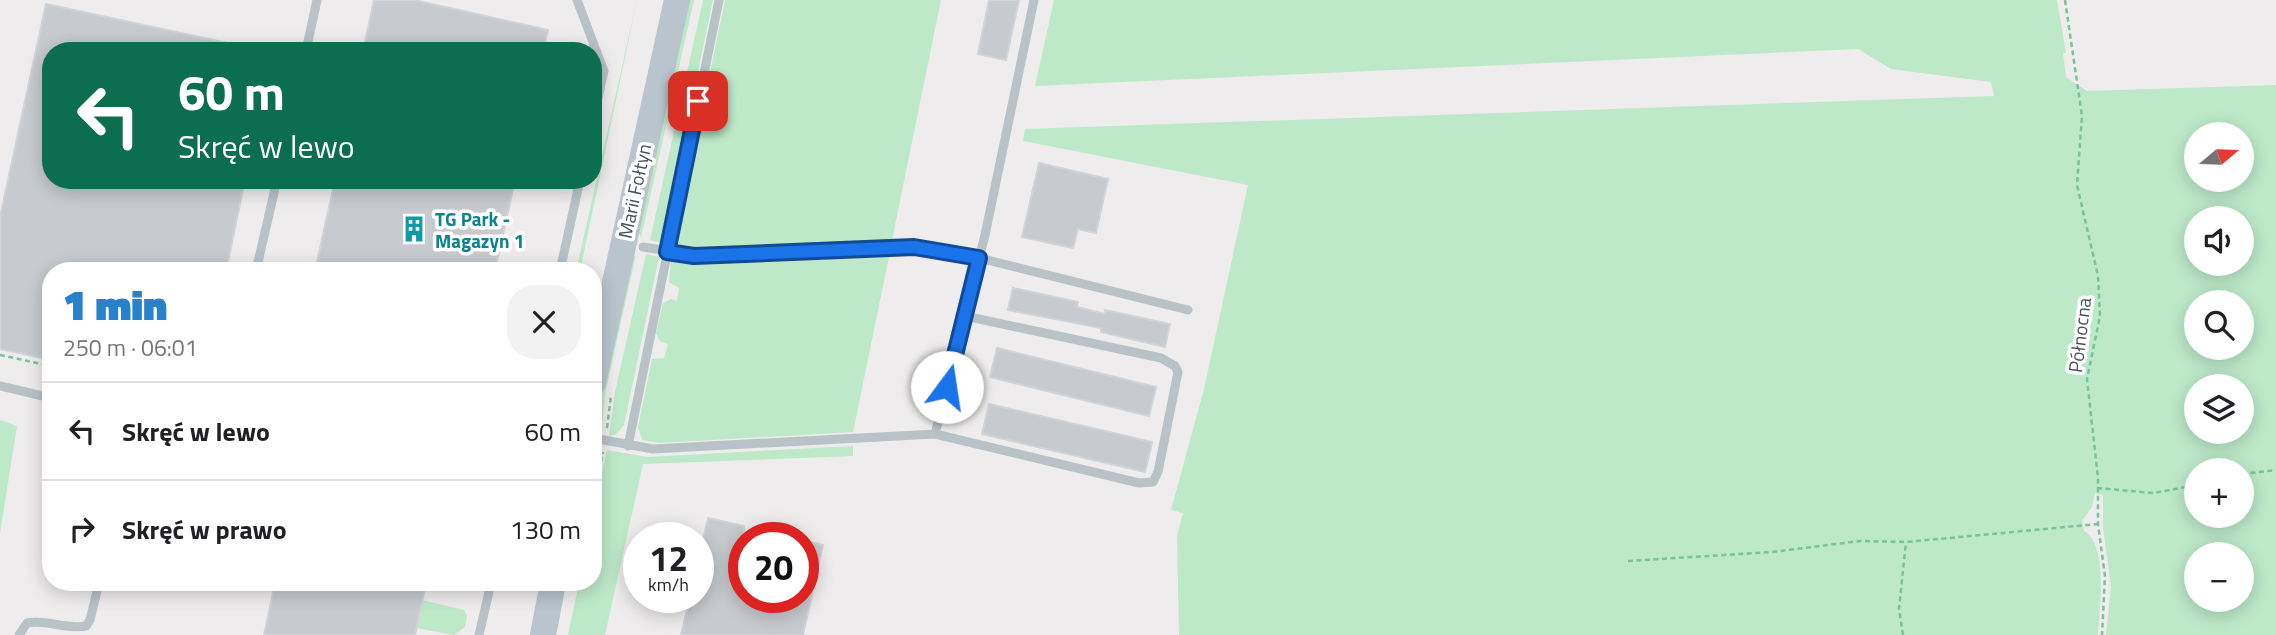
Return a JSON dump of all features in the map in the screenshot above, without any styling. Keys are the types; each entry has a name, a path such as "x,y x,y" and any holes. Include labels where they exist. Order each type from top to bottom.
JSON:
{"street":[{"name":"Marii Fołtyn","path":"602,342 677,0"},
{"path":"543,635 552,591"}],"lane":[{"path":"308,42 317,0"},
{"path":"577,0 593,42"},
{"path":"628,446 719,0"},
{"path":"935,434 979,258 1034,0"},
{"path":"258,262 275,189"},
{"path":"562,262 578,189"},
{"path":"643,247 694,256 914,247 979,258 1188,310"},
{"path":"602,440 653,449 935,434 1139,483 1153,482 1158,472 1178,372 1175,366 1161,358 965,316"},
{"path":"0,386 42,396"},
{"path":"19,635 27,623 36,621 86,626 97,591"},
{"path":"480,635 489,591"}],"path":[{"name":"Północna","path":"2066,0 2082,116 2077,185 2098,276 2100,316 2087,379 2098,488 2098,524 2105,576 2102,635"},
{"path":"0,355 42,364"},
{"path":"2254,473 2276,470"},
{"path":"2098,488 2154,493 2184,487"},
{"path":"1628,561 1772,552 1860,541 1906,542 2098,524"},
{"path":"1903,635 1899,609 1906,542"}],"green space":[{"path":"637,0 602,166 602,155"},
{"path":"686,0 694,0 641,238 637,227"},
{"path":"703,0 713,0 662,243 650,240"},
{"path":"725,0 941,0 892,240 687,249 674,246 697,132 706,128 717,129 719,112 707,109 704,102"},
{"path":"1054,0 2057,0 2066,53 2063,53 2066,77 2087,91 2276,85 2276,635 2106,635 2111,586 2103,528 2103,495 2095,493 2092,507 2082,521 2084,531 2092,538 2100,563 2098,635 1179,635 1177,536 1183,513 1171,510 1204,389 1248,185 1023,141 1025,129 1994,96 1991,82 1891,69 1858,49 1035,86"},
{"path":"594,189 597,189 582,262 578,262"},
{"path":"646,254 659,257 624,425 615,435 609,436 615,392"},
{"path":"636,255 605,394 602,424 602,382 626,264"},
{"path":"889,257 853,432 660,443 642,440 638,427 652,359 664,358 668,344 660,341 656,333 663,303 671,299 677,301 679,288 669,282 671,261 685,264"},
{"path":"0,420 17,426 0,533"},
{"path":"853,446 853,456 643,464 630,522 623,522 623,554 605,635 568,635 577,591 602,591 602,473 607,450 647,457"},
{"path":"422,600 464,610 467,616 465,627 454,635 416,628"}],"building":[{"path":"374,0 414,0 548,30 545,42 365,42"},
{"path":"989,0 1019,0 1006,60 978,54"},
{"path":"46,4 223,42 42,42 42,189 243,189 228,262 42,262 42,358 0,349 0,217"},
{"path":"1039,163 1108,179 1096,233 1078,229 1073,248 1022,237"},
{"name":"TG Park - Magazyn 1","path":"333,189 513,189 497,262 317,262"},
{"path":"1013,288 1078,302 1077,307 1105,314 1105,310 1170,324 1165,347 1101,332 1101,328 1008,310"},
{"path":"997,348 1156,387 1149,416 990,377"},
{"path":"989,404 1152,442 1145,472 982,434"},
{"path":"708,518 728,522 728,613 808,613 803,635 681,635 686,613 714,613 714,522 707,522"},
{"path":"819,544 823,545 819,563"},
{"path":"273,591 424,591 415,635 264,635"}],"place":[{"name":"TG Park - Magazyn 1","path":"414,229"}],"route":[{"path":"698,101 667,252 694,256 914,247 979,258 947,387"}]}
